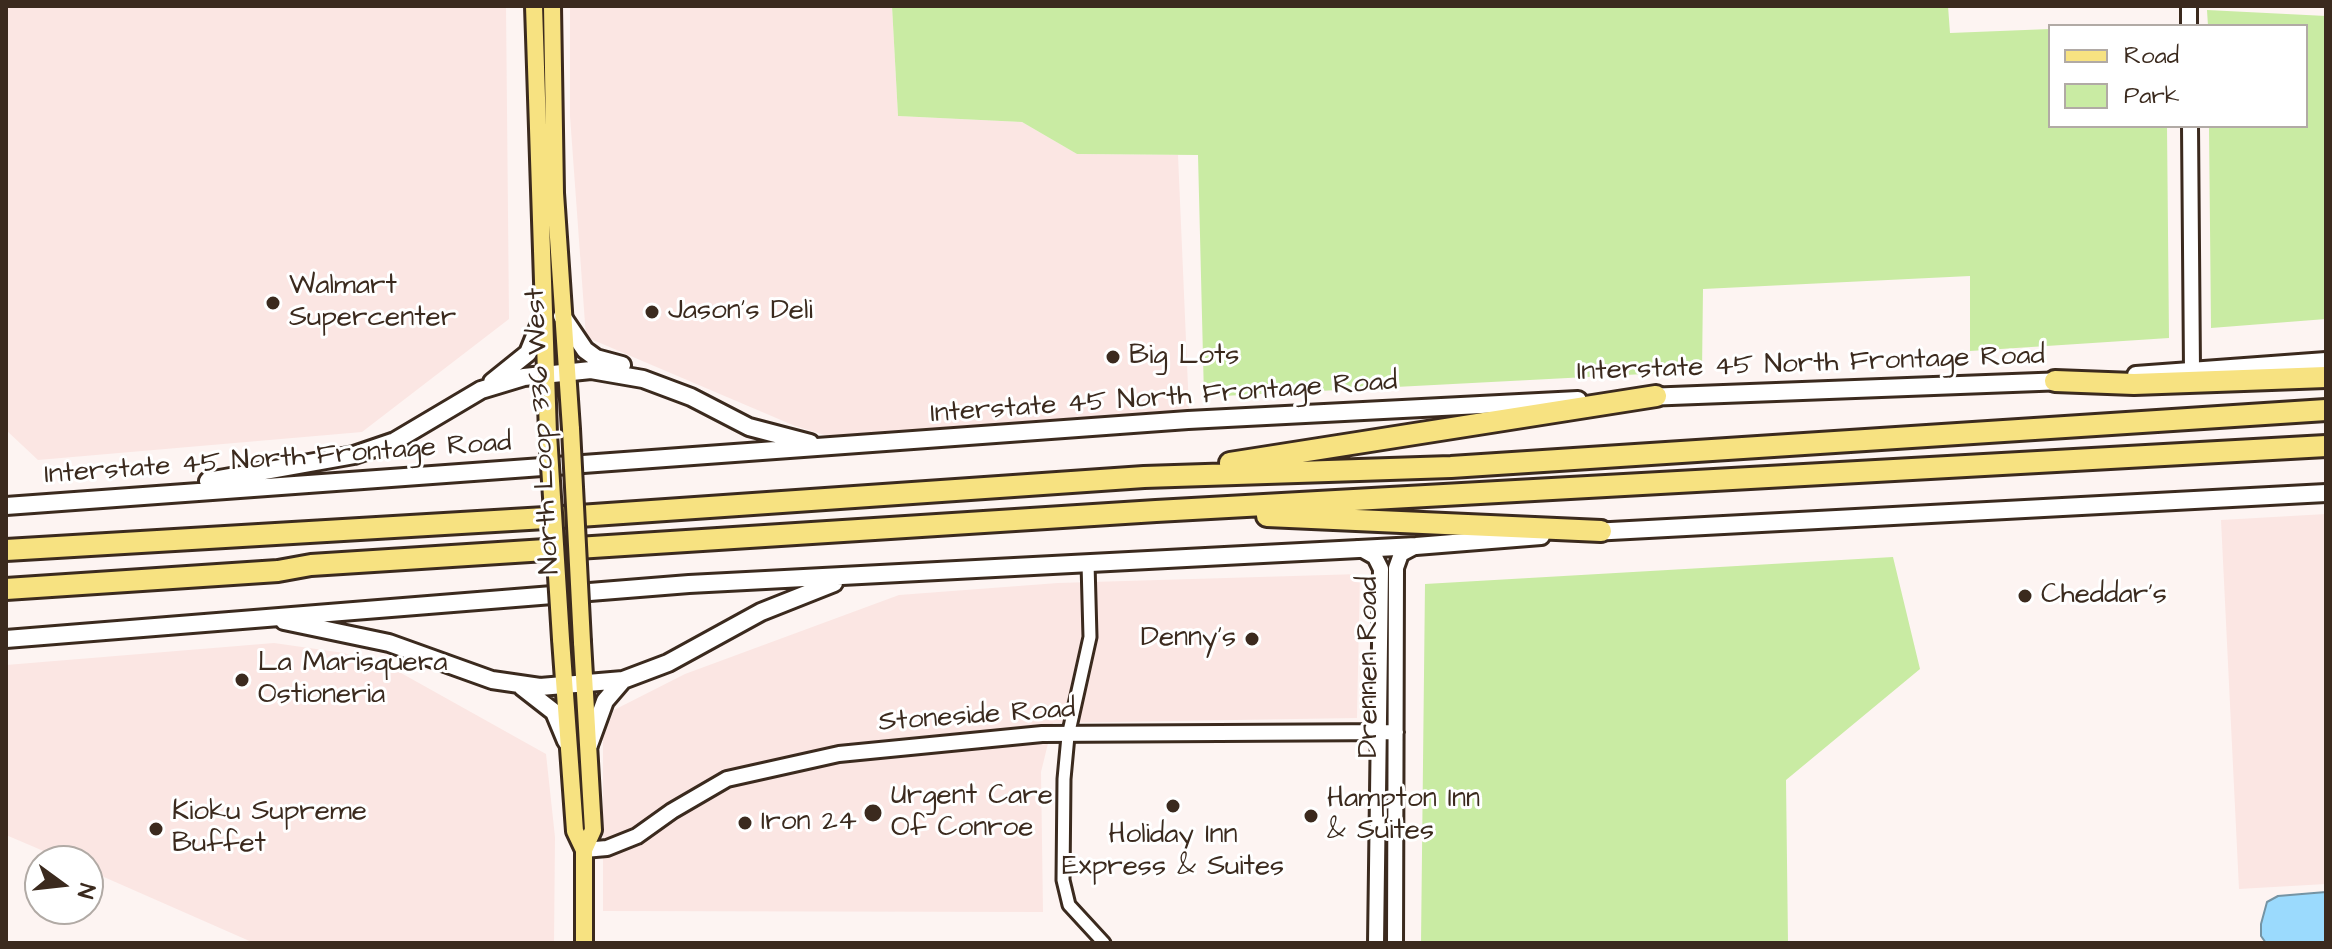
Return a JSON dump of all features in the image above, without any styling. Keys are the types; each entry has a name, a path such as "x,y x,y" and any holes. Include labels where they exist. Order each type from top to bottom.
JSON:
{"highway":[{"path":"2055,381 2134,384 2326,377"},
{"path":"1144,477 1656,396"},
{"path":"6,550 594,515 1144,477 1451,467 2326,410"},
{"path":"6,589 278,571 311,565 1156,511 2326,446"},
{"path":"1156,511 1601,531"}],"main road":[{"name":"North Loop 336 West","path":"534,6 544,375 566,741 575,831 584,850"},
{"name":"North Loop 336 West","path":"552,6 562,316 593,830 584,850 584,943"},
{"path":"143,493 354,455 395,441 481,390 528,353 543,316"},
{"path":"562,316 585,350 596,358 662,375 691,397"},
{"name":"Interstate 45 North Frontage Road","path":"6,506 143,493 835,448 1188,420 1656,396 2055,381 2326,361"},
{"path":"481,390 567,372 619,373 691,397 749,427 835,448"},
{"path":"6,639 689,584 1416,546 1601,531 2326,493"},
{"path":"268,616 382,641 492,680 517,685 585,683 623,680 668,663 814,588 866,575"},
{"path":"589,745 605,701 623,680"},
{"path":"517,685 549,705 566,741"}],"street":[{"path":"2190,128 2192,370"},
{"name":"Drennen Road","path":"1395,943 1396,568 1401,554 1416,546"},
{"name":"Drennen Road","path":"1358,548 1375,557 1381,569 1376,943"},
{"path":"1088,563 1090,637 1068,736 1063,880 1069,905 1104,943"},
{"name":"Stoneside Road","path":"584,850 607,848 637,836 672,811 739,775 851,753 1011,736 1396,732"}],"shaded area":[{"path":"6,6 506,6 509,319 362,432 38,460 6,430"},
{"path":"570,6 892,6 898,116 1022,122 1077,154 1178,155 1189,410 831,437 795,426 586,337 570,116"},
{"path":"2326,514 2326,884 2239,889 2221,520"},
{"path":"1360,574 1357,718 1053,723 1041,772 1043,912 603,911 603,737 614,710 685,674 899,595 1058,583"},
{"path":"274,643 344,653 401,673 546,754 555,837 554,943 254,943 104,877 104,845 29,845 6,835 6,665"}],"green space":[{"path":"892,6 1948,6 1950,33 2048,29 2048,128 2167,128 2169,338 1970,351 1970,276 1703,289 1702,371 1204,397 1198,155 1077,154 1022,122 898,116"},
{"path":"2207,10 2326,16 2326,319 2211,328 2209,128 2308,128 2308,24 2208,24"},
{"path":"1893,557 1920,669 1786,780 1788,943 1421,943 1425,584"}],"water":[{"path":"2326,892 2326,943 2266,943 2261,936 2261,924 2267,902 2278,896"}],"place":[{"name":"Walmart Supercenter","path":"273,303"},
{"name":"Jason's Deli","path":"652,312"},
{"name":"Big Lots","path":"1113,357"},
{"name":"Cheddar's","path":"2025,596"},
{"name":"Denny's","path":"1252,639"},
{"name":"La Marisquera Ostioneria","path":"242,680"},
{"name":"Holiday Inn Express & Suites","path":"1173,806"},
{"name":"Urgent Care Of Conroe","path":"873,813"},
{"name":"Hampton Inn & Suites","path":"1311,816"},
{"name":"Iron 24","path":"745,823"},
{"name":"Kioku Supreme Buffet","path":"156,829"}]}
